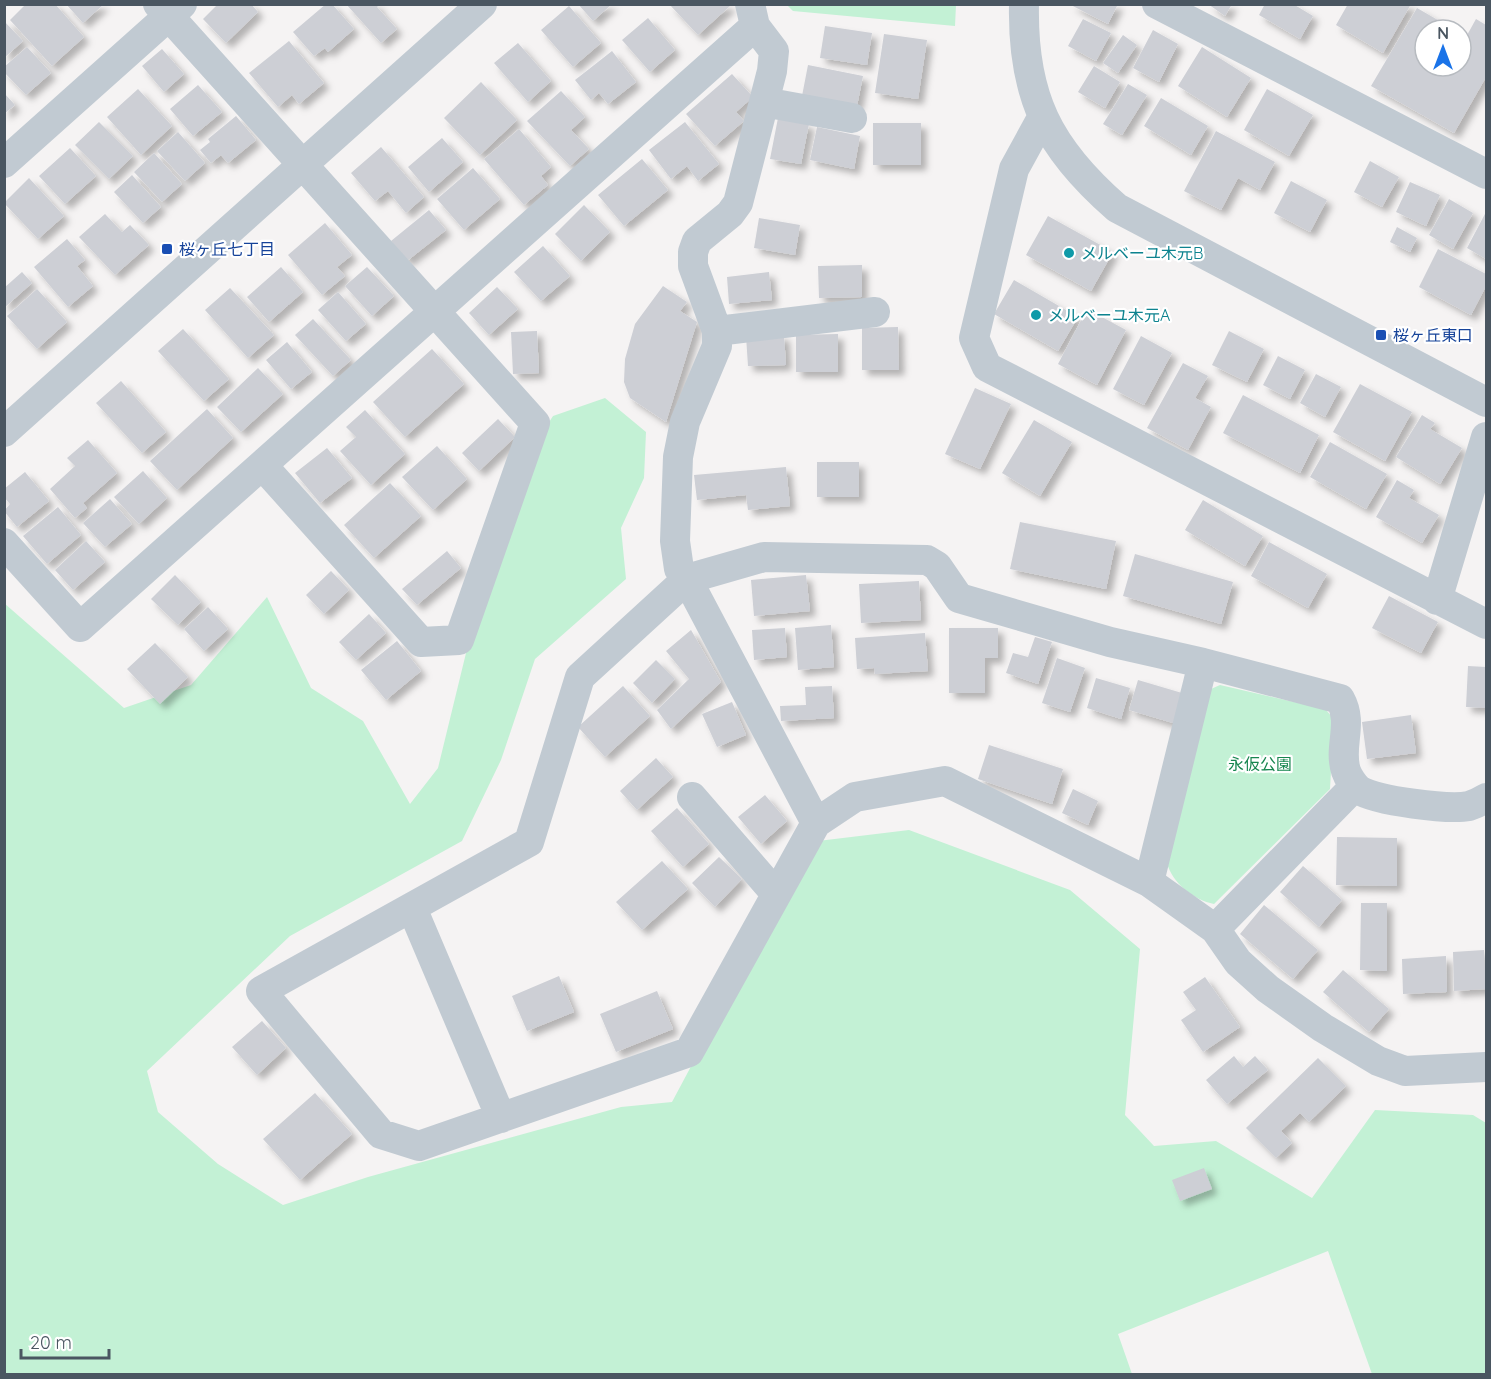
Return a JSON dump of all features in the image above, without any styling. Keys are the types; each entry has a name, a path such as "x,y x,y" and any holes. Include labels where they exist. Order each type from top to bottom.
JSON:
{"street":[{"path":"4,432 482,4"},
{"path":"1024,4 1027,72 1043,116 1062,153 1092,186 1117,208 1486,402"},
{"path":"1157,4 1486,174"},
{"path":"4,163 170,9 302,165 534,423 459,640 421,642 262,465"},
{"path":"4,543 80,627 434,312 753,15 774,51 765,102 738,203 730,214 697,241 693,252 693,266 717,332 717,346 709,360 685,422 678,457 675,541 679,569 687,579 816,823"},
{"path":"765,102 852,118"},
{"path":"1043,116 1014,169 974,338 987,367 1486,624"},
{"path":"717,332 875,312"},
{"path":"1437,600 1486,437"},
{"path":"1486,798 1470,806 1456,807 1375,797 1355,786 1344,764 1347,712 1340,699 1203,663 1110,642 959,598 937,566 927,560 764,557 687,579 580,677 529,843 261,991 381,1134 419,1146 689,1052 816,823 855,797 945,781 1149,882 1215,929 1238,962 1268,989 1323,1028 1378,1061 1405,1071 1486,1067"},
{"path":"1149,882 1203,663"},
{"path":"1215,929 1355,786"},
{"path":"692,797 776,894"},
{"path":"412,908 501,1118"}],"green space":[{"path":"787,5 956,5 955,26 793,11"},
{"path":"605,398 646,432 644,478 621,528 626,579 535,659 501,760 462,841 290,936 147,1071 158,1112 218,1164 283,1205 368,1177 621,1107 672,1102 751,954 818,841 909,830 1070,890 1140,949 1125,1115 1154,1146 1216,1141 1312,1198 1375,1110 1473,1115 1486,1123 1486,1374 1372,1374 1328,1251 1118,1334 1132,1374 5,1374 4,603 124,708 191,685 267,597 311,688 363,721 410,804 438,768 506,489 553,416"},
{"name":"永仮公園","path":"1220,685 1325,709 1334,719 1330,789 1214,904 1192,895 1179,884 1167,863 1211,689"}],"building":[{"path":"26,4 55,4 84,37 52,66 10,20"},
{"path":"66,4 104,4 83,23"},
{"path":"218,4 251,4 258,12 226,43 203,19"},
{"path":"326,4 332,4 354,29 328,52 325,48 314,56 293,32"},
{"path":"346,4 380,4 377,7 397,29 381,43"},
{"path":"578,4 612,4 593,21"},
{"path":"669,4 728,4 730,6 698,35"},
{"path":"1069,4 1118,4 1108,24"},
{"path":"1208,4 1232,4 1225,16"},
{"path":"1265,4 1293,4 1313,16 1300,39 1259,15"},
{"path":"1348,4 1411,4 1383,53 1336,25"},
{"path":"569,6 601,43 573,67 541,30"},
{"path":"1417,8 1434,18 1413,18 1413,78 1473,78 1473,24 1476,19 1486,25 1486,77 1454,133 1371,86"},
{"path":"648,18 675,50 650,72 622,40"},
{"path":"1083,19 1111,33 1096,61 1068,46"},
{"path":"4,21 23,41 4,58"},
{"path":"825,26 872,33 867,65 820,58"},
{"path":"1153,30 1178,44 1159,82 1133,68"},
{"path":"884,34 927,40 918,99 875,93"},
{"path":"1123,35 1137,45 1118,73 1103,63"},
{"path":"289,41 324,83 299,104 292,95 278,107 249,73"},
{"path":"518,43 551,81 528,102 494,63"},
{"path":"27,47 51,73 26,95 4,72 4,67"},
{"path":"1202,47 1251,78 1227,117 1178,86"},
{"path":"162,49 184,74 164,92 142,66"},
{"path":"612,51 636,82 608,104 599,93 591,100 575,80"},
{"path":"808,65 863,76 857,106 802,96"},
{"path":"1094,66 1120,82 1105,108 1078,92"},
{"path":"732,74 753,97 736,112 744,121 715,146 686,114"},
{"path":"481,82 517,120 480,155 444,118"},
{"path":"1128,84 1147,95 1122,135 1103,124"},
{"path":"198,85 222,112 193,136 170,109"},
{"path":"138,89 172,126 141,155 107,117"},
{"path":"1267,89 1313,115 1289,156 1244,130"},
{"path":"561,91 585,117 571,130 589,149 570,166 527,121"},
{"path":"4,93 15,105 4,114"},
{"path":"1161,98 1208,126 1191,155 1144,126"},
{"path":"236,116 256,140 228,163 221,155 211,163 200,150 210,142 208,139"},
{"path":"778,118 809,124 801,164 770,159"},
{"path":"99,122 133,156 109,179 75,145"},
{"path":"685,122 719,164 698,181 687,166 671,179 649,150"},
{"path":"873,123 921,123 921,165 873,165"},
{"path":"817,127 860,136 854,169 810,160"},
{"path":"519,129 551,167 541,176 548,185 524,205 484,159"},
{"path":"1216,131 1275,162 1260,190 1238,178 1221,210 1184,191"},
{"path":"178,132 205,163 185,181 157,151"},
{"path":"442,138 463,162 429,192 408,167"},
{"path":"381,147 424,197 406,213 388,191 375,201 351,173"},
{"path":"70,148 96,176 65,204 39,176"},
{"path":"154,153 182,184 162,202 134,172"},
{"path":"642,159 668,190 624,226 598,195"},
{"path":"1370,161 1399,177 1382,207 1354,192"},
{"path":"473,168 500,199 464,230 437,199"},
{"path":"132,175 161,207 143,223 114,192"},
{"path":"29,178 64,216 38,239 4,203"},
{"path":"1291,181 1327,200 1310,232 1274,213"},
{"path":"1410,182 1440,195 1426,226 1396,212"},
{"path":"1449,199 1473,213 1453,249 1429,235"},
{"path":"584,205 610,232 581,261 555,234"},
{"path":"429,210 446,230 407,261 391,241"},
{"path":"1486,212 1486,259 1467,248"},
{"path":"105,214 122,232 130,225 149,245 115,275 79,237"},
{"name":"メルベーユ木元B","path":"1048,216 1113,252 1091,291 1026,255"},
{"path":"759,218 800,225 795,255 754,248"},
{"path":"325,223 352,255 337,267 345,276 322,295 288,255"},
{"path":"1397,227 1417,238 1410,252 1390,242"},
{"path":"67,239 85,260 77,266 93,286 68,307 34,267"},
{"path":"543,246 570,276 541,301 514,272"},
{"path":"1438,249 1486,274 1486,286 1471,315 1419,287"},
{"path":"862,265 862,297 819,298 818,266"},
{"path":"281,267 303,292 269,322 247,297"},
{"path":"367,267 394,296 372,316 345,286"},
{"path":"22,272 32,283 4,308 4,288"},
{"path":"769,272 772,300 729,304 727,277"},
{"name":"メルベーユ木元A","path":"1014,280 1078,317 1058,351 994,314"},
{"path":"663,286 687,302 680,311 697,322 666,422 630,398 624,382 625,359 635,324"},
{"path":"497,287 518,309 489,335 469,313"},
{"path":"230,288 274,335 248,358 205,310"},
{"path":"37,289 67,322 37,349 7,316"},
{"path":"338,292 366,324 346,341 318,310"},
{"path":"1087,309 1126,330 1097,385 1058,364"},
{"path":"313,319 351,360 333,376 295,335"},
{"path":"898,327 899,370 862,370 862,328"},
{"path":"183,329 229,379 204,401 158,351"},
{"path":"537,331 539,373 513,374 511,332"},
{"path":"1229,331 1264,349 1247,382 1212,365"},
{"path":"838,334 838,372 796,372 796,335"},
{"path":"784,335 786,365 748,366 746,336"},
{"path":"1141,336 1172,353 1144,405 1113,389"},
{"path":"287,342 312,372 291,389 266,360"},
{"path":"432,349 464,384 405,437 373,402"},
{"path":"1278,356 1305,370 1290,399 1263,385"},
{"path":"1183,363 1208,376 1195,398 1211,407 1188,450 1147,428"},
{"path":"258,368 283,394 241,432 217,407"},
{"path":"1316,374 1341,387 1325,417 1300,403"},
{"path":"121,381 166,432 142,453 96,403"},
{"path":"1360,384 1412,412 1385,461 1333,432"},
{"path":"975,388 1011,404 980,469 945,454"},
{"path":"1243,395 1319,435 1300,473 1223,433"},
{"path":"207,409 233,438 177,490 150,461"},
{"path":"365,410 405,454 371,485 340,451 356,437 346,427"},
{"path":"1422,415 1435,423 1430,429 1462,448 1440,484 1396,457"},
{"path":"498,419 515,437 479,471 462,453"},
{"path":"1034,420 1072,442 1040,496 1002,473"},
{"path":"88,440 117,473 83,503 87,508 75,518 50,489 75,466 67,458"},
{"path":"1330,442 1387,474 1366,509 1310,477"},
{"path":"437,446 467,479 433,510 402,477"},
{"path":"327,448 352,478 320,503 295,473"},
{"path":"817,462 859,462 859,497 817,497"},
{"path":"786,467 790,506 748,510 746,495 697,500 694,475"},
{"path":"143,471 167,498 139,524 114,497"},
{"path":"25,472 49,501 17,527 4,511 10,504 4,497 4,489"},
{"path":"1397,480 1414,490 1409,498 1439,515 1422,543 1376,517"},
{"path":"390,483 421,516 374,558 344,525"},
{"path":"110,499 132,524 105,547 83,523"},
{"path":"1203,500 1263,536 1245,566 1185,530"},
{"path":"58,507 81,535 47,564 23,536"},
{"path":"1020,522 1116,541 1106,589 1010,569"},
{"path":"86,541 105,562 73,590 55,570"},
{"path":"1269,542 1327,574 1308,608 1251,576"},
{"path":"447,551 461,568 417,605 402,589"},
{"path":"1135,554 1233,582 1221,624 1123,596"},
{"path":"331,571 349,590 324,614 306,595"},
{"path":"175,575 201,602 178,625 151,599"},
{"path":"806,575 810,611 754,616 751,580"},
{"path":"919,581 921,620 861,623 859,584"},
{"path":"1389,596 1438,622 1421,653 1372,628"},
{"path":"208,607 228,629 204,651 184,629"},
{"path":"369,614 386,633 356,660 339,642"},
{"path":"831,625 834,667 798,670 795,628"},
{"path":"785,628 787,657 754,660 752,630"},
{"path":"949,628 998,628 998,658 985,658 985,693 949,693"},
{"path":"691,630 721,682 671,729 657,710 689,679 666,651"},
{"path":"925,633 928,671 875,674 874,668 857,669 855,638"},
{"path":"1035,637 1052,642 1038,684 1006,673 1013,653 1028,657"},
{"path":"397,641 421,671 386,700 361,670"},
{"path":"155,643 188,677 160,704 127,669"},
{"path":"1057,658 1085,668 1070,712 1042,703"},
{"path":"656,660 675,679 652,703 633,683"},
{"path":"1468,666 1486,667 1486,708 1466,707"},
{"path":"1096,678 1130,688 1121,719 1087,708"},
{"path":"1138,680 1182,693 1173,723 1129,710"},
{"path":"623,686 650,716 605,757 578,727"},
{"path":"832,686 834,718 781,721 780,706 806,705 805,687"},
{"path":"732,702 746,735 717,747 702,714"},
{"path":"1411,715 1416,753 1367,759 1362,722"},
{"path":"989,745 1063,769 1052,804 978,779"},
{"path":"656,758 673,777 637,810 620,791"},
{"path":"1073,789 1098,801 1088,825 1062,813"},
{"path":"765,795 787,821 761,844 738,817"},
{"path":"677,808 709,844 683,867 651,831"},
{"path":"1337,837 1397,838 1397,886 1336,885"},
{"path":"719,857 742,879 715,907 692,883"},
{"path":"662,861 688,889 642,930 616,902"},
{"path":"1303,866 1342,900 1319,927 1280,892"},
{"path":"1361,903 1387,903 1387,971 1360,970"},
{"path":"1264,905 1318,950 1293,979 1240,934"},
{"path":"1484,950 1486,989 1454,991 1453,952"},
{"path":"1446,956 1447,992 1403,994 1402,959"},
{"path":"1343,970 1389,1009 1369,1032 1323,992"},
{"path":"559,976 574,1012 527,1031 512,996"},
{"path":"1205,977 1240,1027 1203,1052 1181,1020 1196,1010 1183,992"},
{"path":"657,991 673,1029 616,1052 600,1014"},
{"path":"262,1021 286,1048 257,1075 232,1047"},
{"path":"1234,1056 1243,1067 1255,1056 1268,1070 1227,1104 1206,1080"},
{"path":"1318,1058 1346,1086 1309,1122 1300,1113 1281,1131 1292,1143 1276,1158 1246,1128"},
{"path":"315,1093 352,1134 300,1180 263,1139"},
{"path":"1204,1168 1212,1189 1180,1201 1172,1180"}],"place":[{"name":"桜ヶ丘七丁目","path":"167,249"},
{"name":"メルベーユ木元B","path":"1069,253"},
{"name":"メルベーユ木元A","path":"1036,315"},
{"name":"桜ヶ丘東口","path":"1381,335"}]}
